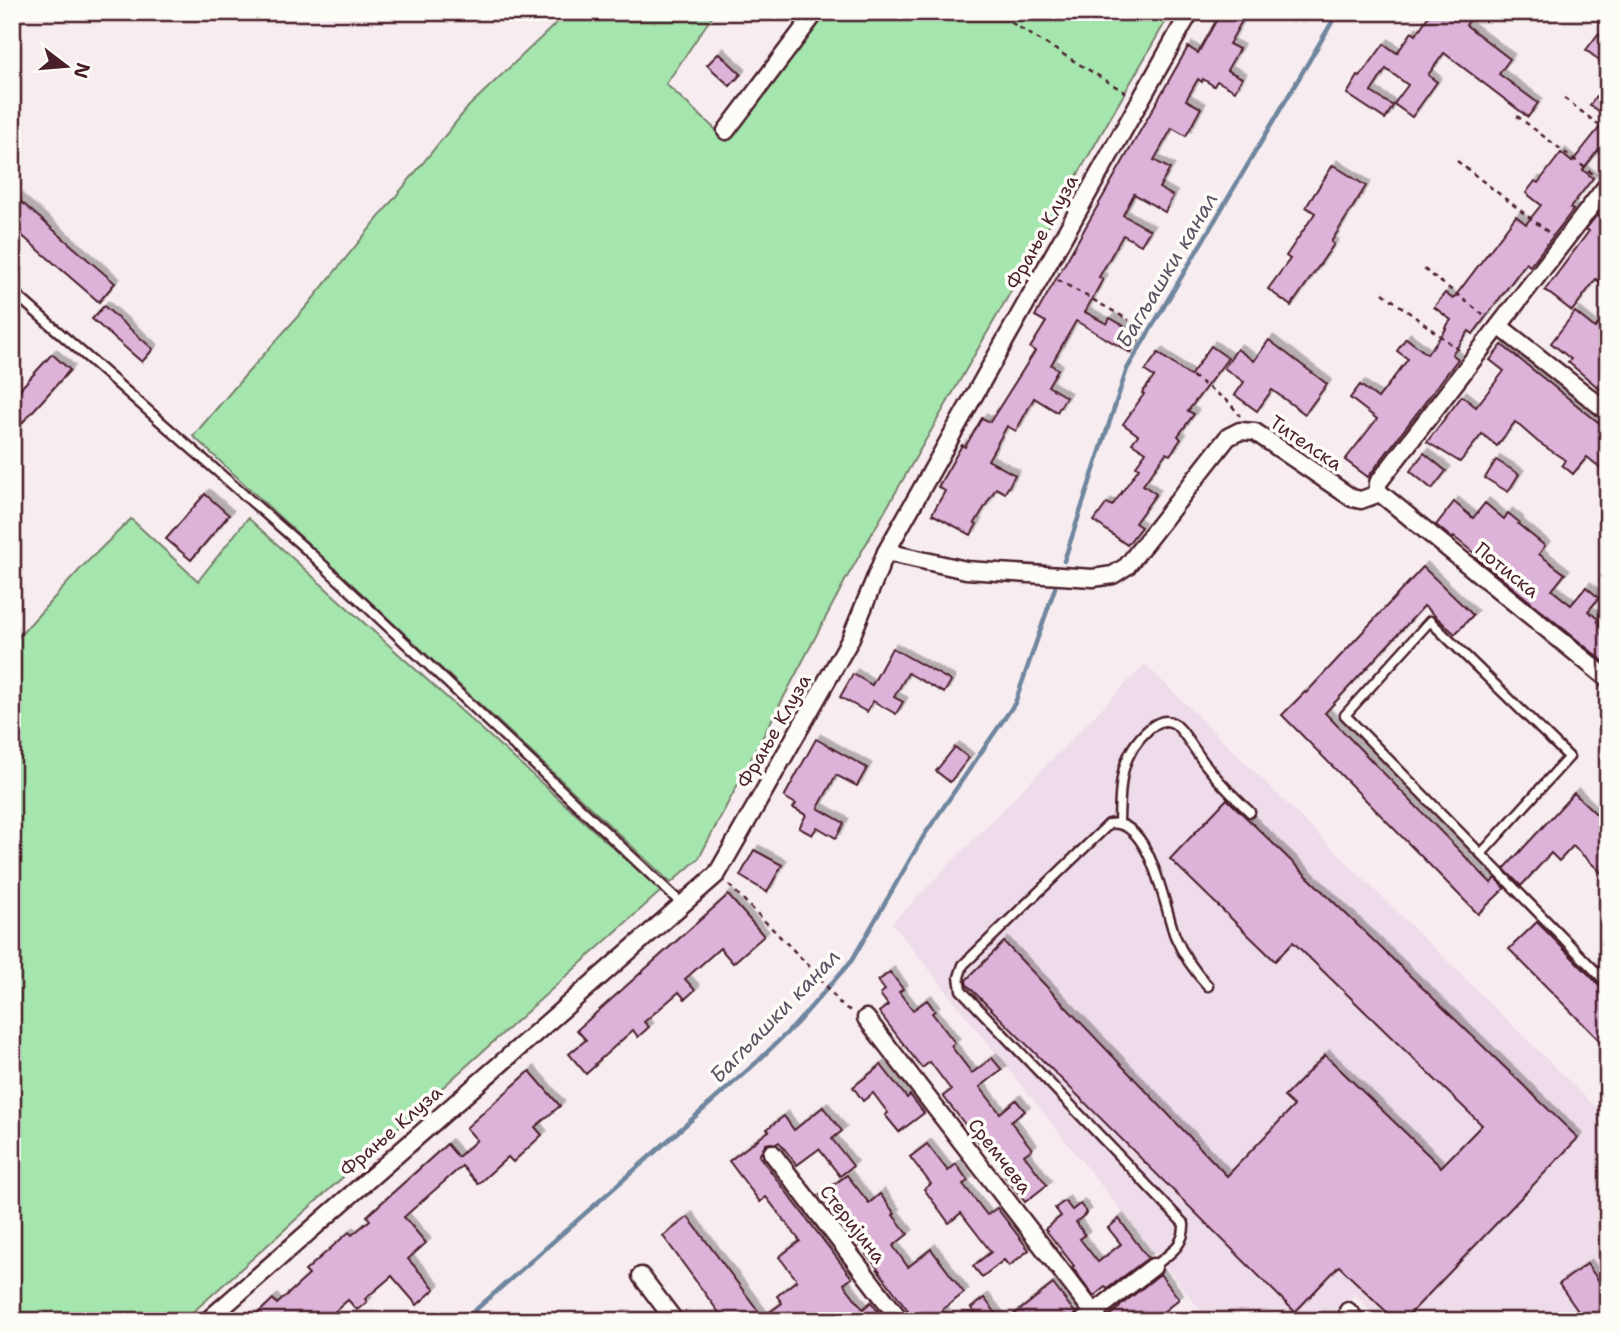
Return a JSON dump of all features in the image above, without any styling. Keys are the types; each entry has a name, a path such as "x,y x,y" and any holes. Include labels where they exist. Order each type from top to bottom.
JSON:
{"street":[{"path":"726,131 816,12"},
{"name":"Фрање Клуза","path":"207,1321 718,874 850,640 886,552 1190,12"},
{"path":"1380,493 1378,483 1607,184"},
{"path":"1499,326 1608,412"},
{"name":"Тителска","path":"886,552 966,569 1093,578 1113,575 1127,566 1228,437 1240,431 1255,432 1352,498 1361,500 1380,493"},
{"name":"Потиска","path":"1380,493 1608,679"},
{"name":"Сремчева","path":"866,1018 1092,1318"},
{"name":"Стеријина","path":"772,1153 901,1321"},
{"path":"1092,1318 1153,1267"},
{"path":"641,1276 675,1321"}],"lane":[{"path":"12,291 308,551 682,904"},
{"path":"1481,855 1569,758 1430,621 1345,715 1481,855 1608,984"},
{"path":"1119,823 1121,779 1126,760 1146,732 1156,723 1164,721 1173,722 1179,727 1220,782 1250,812"},
{"path":"1153,1267 1178,1247 1184,1234 1184,1224 961,990 961,971 963,965 1109,824 1119,823 1129,827 1145,848 1181,949 1189,964 1208,986"}],"path":[{"path":"994,12 1139,101"},
{"path":"1564,98 1608,132"},
{"path":"1517,117 1607,184"},
{"path":"1457,161 1562,243"},
{"path":"1424,269 1499,326"},
{"path":"1043,272 1129,320"},
{"path":"1383,293 1472,361"},
{"path":"1192,376 1229,402 1255,432"},
{"path":"718,874 817,974 843,1007"}],"shaded area":[{"path":"1145,664 1608,1119 1608,1321 1379,1321 1355,1294 1321,1321 1209,1321 892,923"}],"green space":[{"path":"568,12 715,12 666,84 727,140 825,12 1171,12 846,579 699,858 671,883 193,436 307,306 469,106"},
{"path":"248,518 661,891 183,1321 12,1321 12,644 83,566 131,519 198,581"}],"building":[{"path":"1200,12 1247,12 1229,44 1239,49 1227,70 1242,78 1235,91 1217,81 1214,86 1198,79 1186,100 1201,108 1186,136 1172,128 1154,160 1170,169 1159,188 1173,196 1165,212 1134,194 1123,215 1150,230 1141,245 1123,235 1099,277 1103,279 1085,312 1107,324 1110,318 1140,335 1131,353 1076,321 1051,365 1058,369 1048,386 1066,397 1057,412 1034,398 1016,431 1007,426 988,460 1015,475 1005,493 996,488 975,523 977,524 971,535 932,514 945,491 938,487 962,445 965,447 982,418 990,422 1035,351 1030,348 1046,322 1035,316 1188,47 1198,53 1216,21"},
{"path":"1431,12 1475,12 1466,25 1510,59 1499,74 1538,103 1528,117 1444,53 1428,75 1437,82 1412,117 1394,104 1408,85 1386,69 1371,92 1393,106 1385,119 1347,94 1384,44 1397,53 1412,32 1416,35"},
{"path":"1598,34 1608,41 1608,67 1586,50"},
{"path":"719,53 741,74 730,86 707,65"},
{"path":"1608,81 1608,158 1598,150 1583,170 1593,178 1570,208 1573,210 1530,266 1526,263 1473,334 1469,331 1452,354 1458,359 1368,477 1345,460 1377,419 1350,398 1360,385 1378,398 1408,359 1397,351 1406,338 1427,354 1451,320 1434,307 1445,293 1453,299 1516,216 1526,224 1541,205 1526,193 1535,181 1538,183 1561,153 1572,162 1607,118 1590,105"},
{"path":"1333,165 1366,186 1331,242 1334,244 1291,306 1268,289 1290,259 1286,256 1315,213 1306,207"},
{"path":"12,194 115,283 99,302 12,227"},
{"path":"1608,207 1608,274 1601,283 1596,279 1572,311 1545,290 1589,231 1586,229 1597,215 1600,217"},
{"path":"104,306 153,349 142,362 92,319"},
{"path":"1575,312 1595,328 1608,312 1608,396 1568,362 1571,359 1551,343"},
{"path":"1269,340 1327,384 1305,414 1272,390 1257,411 1235,395 1244,382 1224,368 1237,349 1254,361"},
{"path":"1502,345 1608,430 1608,474 1587,457 1573,474 1562,465 1565,460 1515,422 1497,446 1482,434 1460,462 1427,442 1462,396 1476,407 1504,371 1490,360"},
{"path":"1211,346 1228,358 1188,411 1194,414 1178,436 1181,439 1170,455 1166,453 1143,485 1156,494 1135,523 1141,527 1127,545 1094,521 1107,503 1112,506 1139,468 1136,466 1146,452 1132,443 1138,435 1123,424 1154,377 1145,371 1158,353 1190,376"},
{"path":"52,354 70,370 12,434 12,398"},
{"path":"1424,453 1446,471 1432,489 1410,471"},
{"path":"1496,460 1519,474 1508,492 1485,478"},
{"path":"205,494 229,515 191,560 166,539"},
{"path":"1454,502 1473,518 1485,503 1504,519 1508,513 1519,522 1518,524 1545,546 1539,554 1565,574 1552,590 1571,605 1586,587 1599,598 1588,611 1608,630 1608,665 1474,556 1475,554 1436,525"},
{"path":"1423,567 1473,615 1455,634 1424,606 1325,713 1491,883 1495,878 1505,888 1478,914 1282,715 1306,693"},
{"path":"892,648 951,681 944,693 908,673 894,697 903,702 896,714 873,701 867,712 840,697 853,674 872,685"},
{"path":"816,739 867,768 857,786 836,775 818,808 844,823 836,838 817,827 812,835 799,828 806,815 793,808 796,804 784,797"},
{"path":"955,747 969,758 950,782 936,771"},
{"path":"1574,793 1608,825 1608,879 1573,846 1559,861 1551,853 1521,886 1504,869"},
{"path":"1227,799 1578,1138 1403,1321 1396,1321 1339,1266 1295,1312 967,985 966,980 1004,942 1227,1176 1294,1106 1284,1097 1325,1055 1441,1167 1482,1125 1293,942 1275,961 1170,859"},
{"path":"754,850 782,865 767,892 740,876"},
{"path":"728,895 764,936 733,963 720,948 685,979 695,990 685,999 679,992 644,1022 649,1027 638,1037 633,1030 586,1074 569,1054 586,1040 577,1030"},
{"path":"1537,922 1608,994 1608,1049 1509,949"},
{"path":"890,972 903,989 899,992 913,1010 927,1000 935,1011 932,1013 955,1043 951,1046 972,1073 992,1058 1002,1070 980,1087 1000,1113 1016,1100 1025,1111 1011,1122 1032,1149 1024,1155 1047,1185 1025,1202 1005,1176 1012,1171 988,1140 981,1145 943,1096 951,1090 930,1062 922,1068 879,1012 888,1005 880,994 885,990 878,981"},
{"path":"881,1065 907,1098 910,1095 924,1113 899,1132 885,1115 888,1113 873,1093 863,1101 853,1087"},
{"path":"530,1071 560,1106 535,1127 542,1135 513,1162 508,1157 478,1184 462,1166 404,1217 426,1243 408,1259 435,1289 417,1305 392,1276 365,1299 367,1302 357,1310 348,1300 324,1321 250,1321 273,1299 277,1304 309,1275 305,1271 349,1232 352,1235 370,1220 367,1216 447,1144 458,1157 477,1140 466,1128"},
{"path":"823,1107 842,1131 832,1139 853,1166 840,1176 819,1149 797,1165 779,1142 766,1144 759,1156 852,1278 844,1284 863,1309 871,1302 885,1321 725,1321 663,1236 688,1217 763,1317 782,1303 777,1296 797,1280 779,1257 800,1241 766,1197 760,1202 729,1161 769,1131 767,1129 784,1116 794,1130"},
{"path":"927,1144 948,1171 956,1164 968,1181 963,1184 987,1215 997,1208 1029,1250 1009,1266 1004,1260 982,1277 973,1266 991,1252 961,1213 949,1223 924,1189 931,1184 910,1157"},
{"path":"847,1175 869,1203 880,1194 895,1214 893,1215 908,1234 893,1246 908,1267 931,1249 964,1293 942,1310 950,1321 916,1321 820,1195"},
{"path":"1065,1201 1072,1210 1080,1204 1087,1213 1076,1222 1085,1235 1080,1239 1098,1262 1121,1244 1108,1228 1119,1219 1148,1258 1094,1296 1045,1229 1061,1216 1055,1208"},
{"path":"1587,1264 1601,1284 1608,1280 1608,1321 1585,1321 1559,1284"},
{"path":"1160,1274 1179,1299 1152,1321 1110,1321 1109,1316"},
{"path":"1053,1284 1076,1314 1068,1321 1006,1321"},
{"path":"984,1298 1002,1321 981,1321 971,1308"}],"waterway":[{"name":"Багљашки канал","path":"1064,561 1127,369 1338,12"},
{"name":"Багљашки канал","path":"463,1321 757,1062 796,1024 852,960 923,837 1015,703 1055,588"}]}
